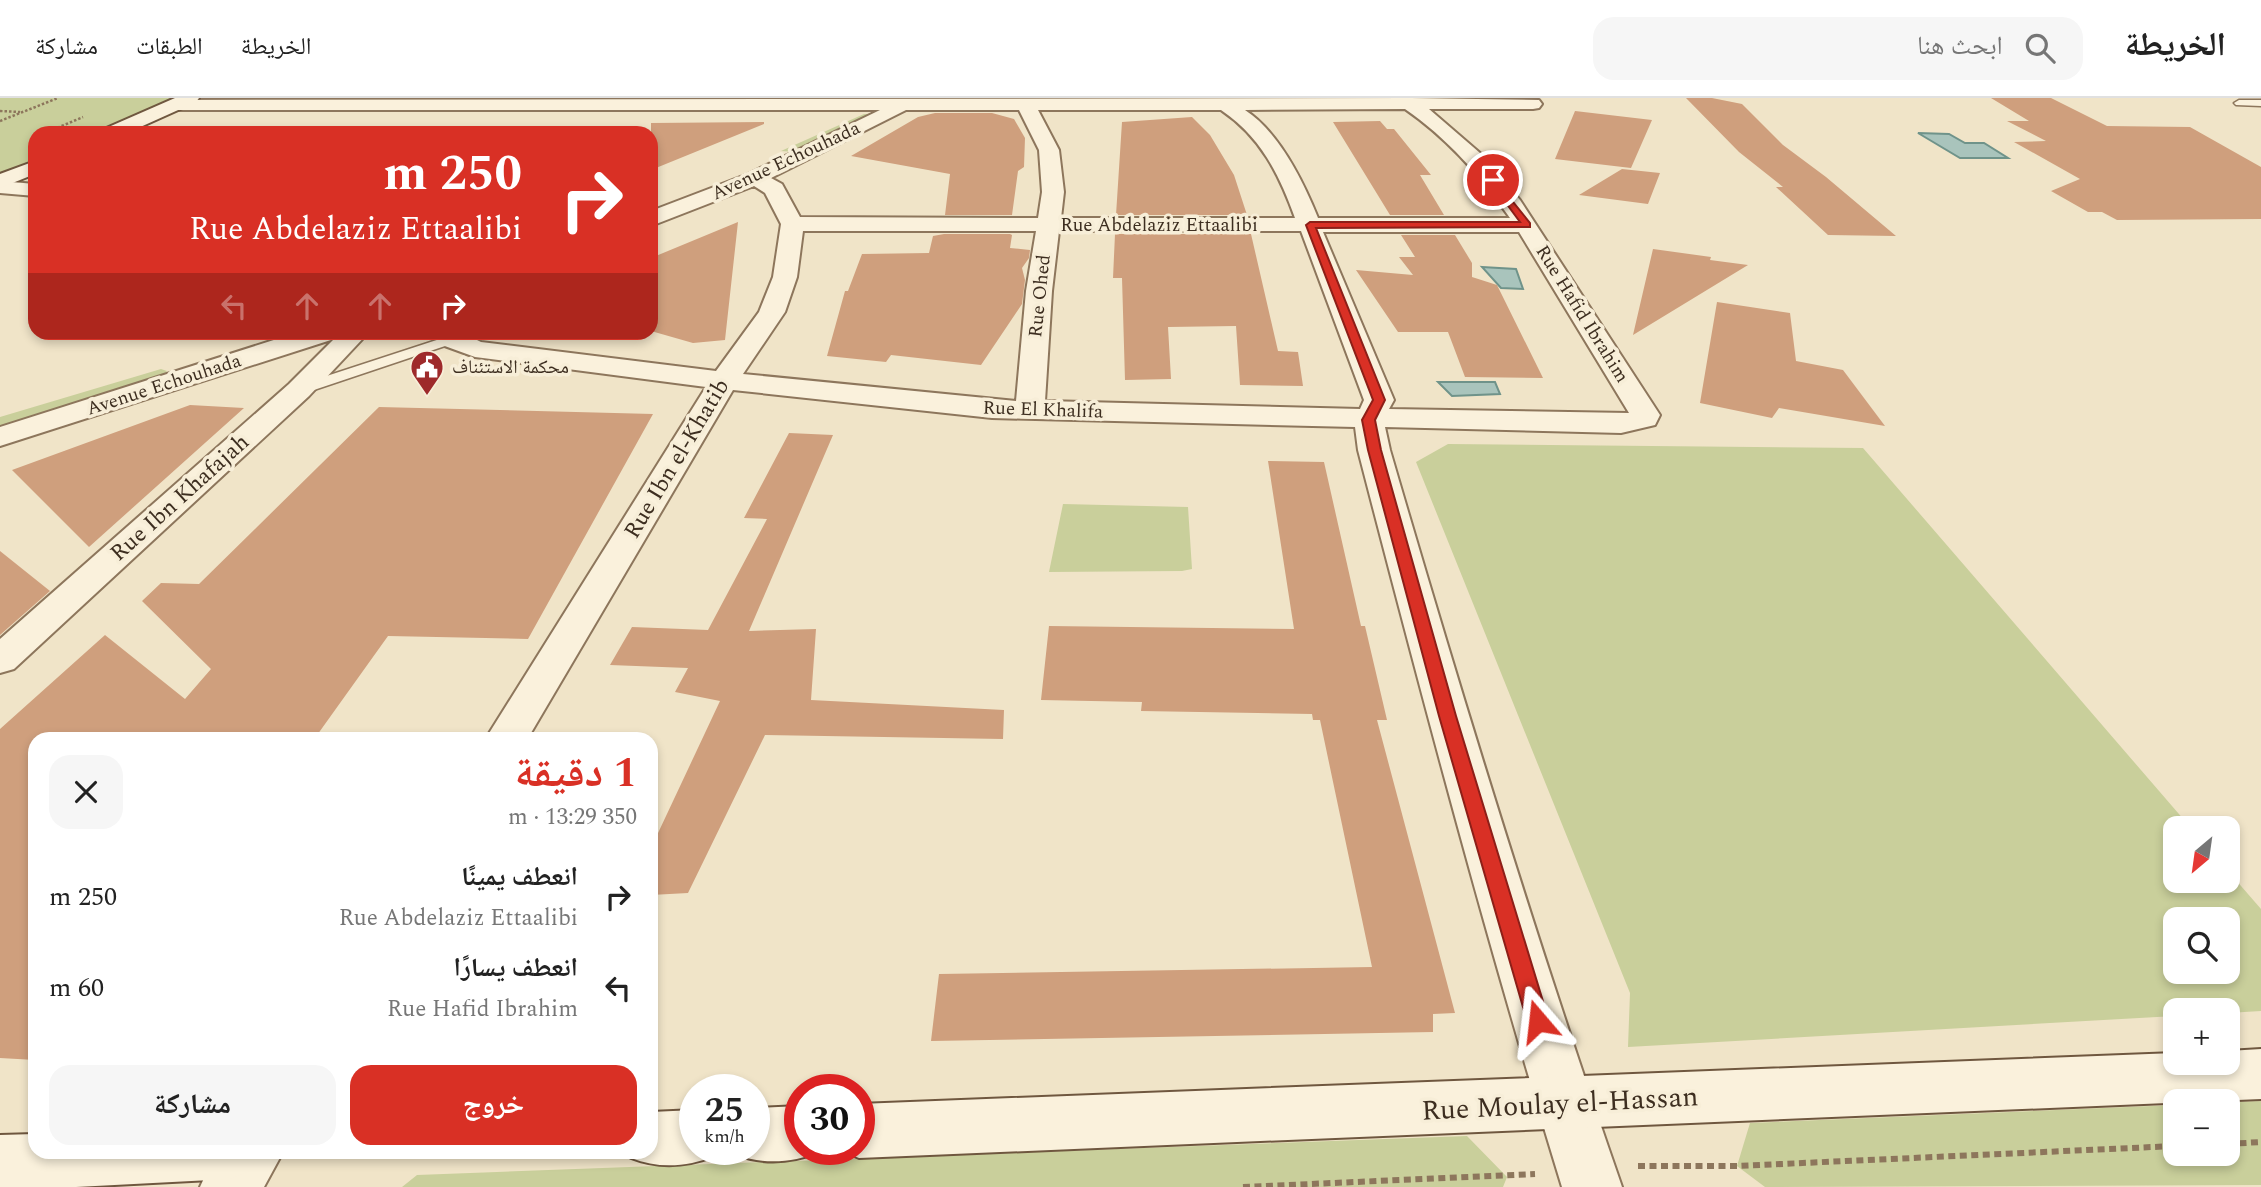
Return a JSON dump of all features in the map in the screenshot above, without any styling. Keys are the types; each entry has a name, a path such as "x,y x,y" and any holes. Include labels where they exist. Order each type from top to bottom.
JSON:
{"street":[{"path":"127,126 182,102 472,105 591,101 913,101 1026,105 1404,100 1533,104"},
{"name":"Rue Hafid Ibrahim","path":"1404,100 1449,133 1477,160 1526,225 1645,415"},
{"path":"472,105 556,121 591,101"},
{"name":"Avenue Echouhada","path":"797,135 875,101"},
{"name":"Avenue Echouhada","path":"658,216 755,178 913,101"},
{"path":"1221,101 1250,121 1290,176 1379,400 1369,420 1374,450 1447,716 1538,1021 1592,1187"},
{"name":"Rue Ohed","path":"1026,105 1049,150 1053,192 1047,224 1030,410"},
{"path":"0,185 28,171"},
{"path":"755,178 774,188 792,224"},
{"name":"Avenue Echouhada","path":"658,196 691,183"},
{"path":"0,185 28,189"},
{"name":"Rue Abdelaziz Ettaalibi","path":"792,224 1526,225"},
{"name":"Rue Ibn el-Khatib","path":"511,732 724,381 772,312 785,276 792,224"},
{"name":"Avenue Echouhada","path":"0,412 228,340"},
{"name":"Avenue Echouhada","path":"0,437 303,340"},
{"name":"Rue Ibn Khafajah","path":"0,660 299,390 348,340"},
{"name":"Rue El Khalifa","path":"457,340 475,349 724,381 992,409 1622,424 1644,419 1645,415"},
{"name":"Rue Moulay el-Hassan","path":"875,1130 2261,1074"},
{"path":"658,1139 679,1138"},
{"path":"0,1163 84,1159"},
{"path":"230,1187 249,1159"}],"lane":[{"path":"2239,103 2261,103"},
{"path":"299,390 438,340"}],"path":[{"path":"0,121 58,98"},
{"path":"0,111 22,112"},
{"path":"2240,1143 2261,1142"},
{"path":"1681,1165 1716,1167 2163,1147"},
{"path":"1243,1187 1482,1178"}],"green space":[{"path":"0,98 175,98 111,126 28,126 28,162 0,175"},
{"path":"868,114 868,117 796,152 781,151"},
{"path":"161,369 167,371 162,377 0,429 0,417"},
{"path":"1448,444 1863,448 2181,816 2163,816 2163,893 2240,893 2240,885 2261,909 2261,1011 2240,1012 2240,998 2163,998 2163,1017 1628,1047 1630,993 1416,462"},
{"path":"1063,504 1188,507 1192,569 1049,572"},
{"path":"2261,1101 2261,1185 1765,1187 1737,1166 1750,1123 2163,1106 2163,1166 2240,1166 2240,1102"},
{"path":"1467,1136 1507,1177 1503,1187 402,1187 417,1175 686,1165 770,1165 770,1162 784,1161 784,1165 875,1165 875,1158"}],"water":[{"path":"1918,133 1949,134 1965,143 1984,143 2008,158 1960,158"},
{"path":"1482,267 1516,269 1523,289 1501,288"},
{"path":"1438,382 1495,382 1500,394 1452,396"}],"building":[{"path":"1686,98 1712,98 1742,104 1783,145 1896,236 1828,235 1776,187 1783,187 1739,152"},
{"path":"1991,98 2051,98 2107,126 2190,127 2261,167 2261,219 2117,220 2102,212 2088,212 2051,191 2080,179 2014,142 2046,141 2007,121 2029,121"},
{"path":"1575,111 1652,120 1631,168 1555,159"},
{"path":"935,113 992,113 1014,119 1025,138 1024,167 1018,171 1012,215 945,215 950,174 851,156 918,117"},
{"path":"1192,117 1210,135 1234,175 1247,215 1116,215 1122,122"},
{"path":"1380,121 1387,129 1394,129 1431,175 1420,175 1444,215 1390,215 1333,122"},
{"path":"651,123 764,124 658,167 658,126 651,126"},
{"path":"1622,169 1660,173 1648,204 1579,195"},
{"path":"738,222 725,340 693,343 658,333 658,255"},
{"path":"1010,234 1010,248 1030,250 1029,258 1022,268 1025,280 1022,304 981,365 891,355 886,362 827,356 845,291 848,291 862,254 929,253 933,236"},
{"path":"1115,234 1251,234 1278,351 1298,352 1303,386 1240,385 1236,326 1168,327 1171,379 1125,380 1122,278 1113,278"},
{"path":"1401,235 1455,235 1472,263 1472,277 1497,285 1543,378 1465,377 1448,332 1398,332 1356,270 1413,275 1399,257 1415,257"},
{"path":"1653,249 1711,257 1710,260 1748,265 1633,335"},
{"path":"1717,302 1790,313 1796,361 1843,370 1885,426 1779,408 1772,418 1700,403"},
{"path":"190,405 244,408 89,547 12,470"},
{"path":"379,407 653,414 528,639 388,636 319,732 28,732 28,1060 0,1058 0,729 105,635 185,699 211,669 142,601 161,583 199,584"},
{"path":"789,433 833,435 749,631 816,629 811,700 1004,710 1003,739 765,735 688,893 658,895 658,833 720,701 675,692 688,668 610,665 632,627 708,630 767,519 744,518"},
{"path":"1268,461 1324,462 1361,626 1365,626 1387,720 1377,720 1455,1013 1433,1014 1433,1032 931,1041 939,974 1372,967 1320,720 1313,720 1312,714 1141,711 1142,702 1041,700 1049,626 1294,629"},
{"path":"0,551 50,591 0,635"}],"place":[{"name":"محكمة الاستئناف","path":"427,397"}],"route":[{"path":"1493,180 1510,199 1526,225 1310,225 1379,400 1369,420 1374,450 1447,716 1538,1021"}]}
